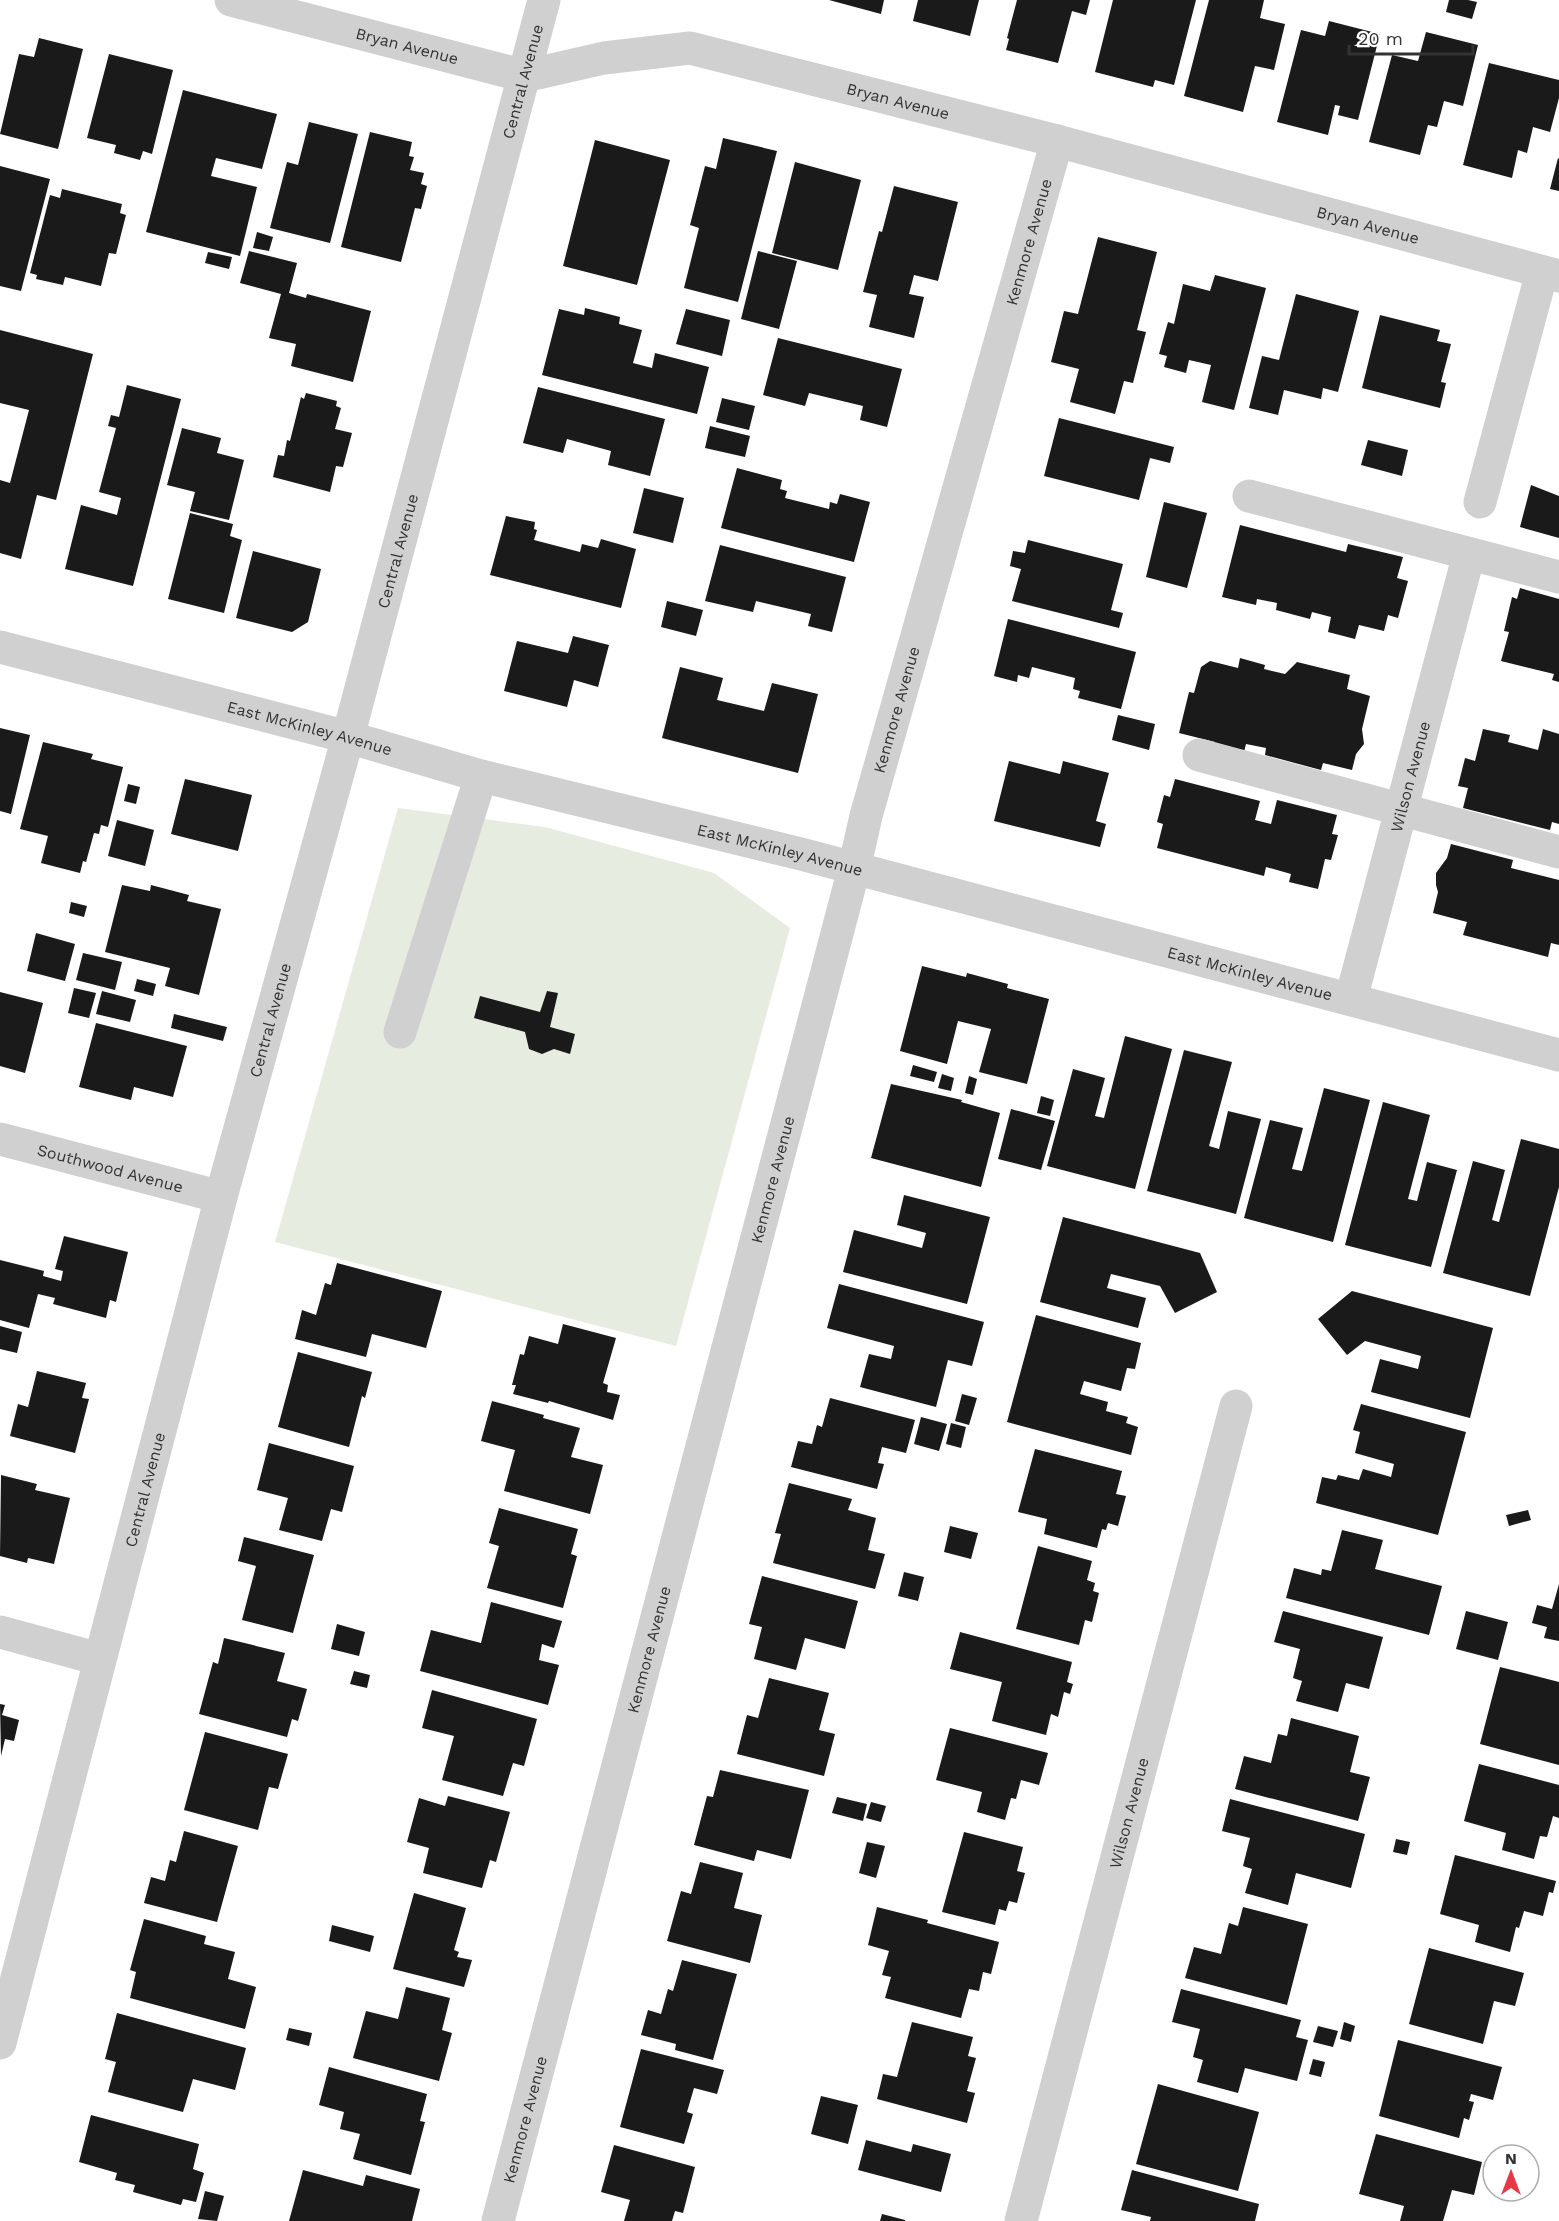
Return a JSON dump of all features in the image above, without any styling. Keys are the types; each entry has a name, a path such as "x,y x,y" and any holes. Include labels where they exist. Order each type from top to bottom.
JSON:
{"street":[{"name":"Bryan Avenue","path":"231,0 525,76 604,58 690,48 1057,141 1550,274"},
{"name":"Central Avenue","path":"0,2043 7,1983 99,1659 221,1197 348,737 544,0"},
{"name":"Kenmore Avenue","path":"498,2221 870,805 1057,141"},
{"path":"1480,502 1550,274"},
{"path":"1249,496 1559,577"},
{"name":"Wilson Avenue","path":"1351,999 1469,554"},
{"name":"East McKinley Avenue","path":"0,647 348,737 481,776 789,851 1559,1055"},
{"path":"1199,755 1559,852"},
{"path":"400,1032 481,776"},
{"name":"Southwood Avenue","path":"0,1139 221,1197"},
{"name":"Wilson Avenue","path":"1021,2221 1236,1406"},
{"path":"0,1632 99,1659"}],"shaded area":[{"path":"398,808 545,827 714,873 790,928 676,1346 275,1242"}],"building":[{"path":"829,0 884,0 881,14"},
{"path":"918,0 979,0 970,36 913,21"},
{"path":"1017,0 1090,0 1086,15 1072,11 1058,63 1006,50"},
{"path":"1113,0 1196,0 1174,85 1155,80 1153,87 1095,72"},
{"path":"1209,0 1264,0 1260,18 1285,24 1274,70 1255,66 1243,112 1184,96"},
{"path":"1449,0 1477,2 1472,19 1446,12"},
{"path":"1329,21 1380,34 1358,120 1338,115 1340,106 1335,105 1328,135 1277,122 1301,30 1325,36"},
{"path":"1426,32 1478,45 1463,106 1444,101 1437,127 1428,125 1420,155 1369,142 1392,55 1418,61"},
{"path":"39,38 83,49 58,149 0,134 19,54 34,57"},
{"path":"109,54 173,70 152,154 143,151 140,160 114,153 116,145 87,138"},
{"path":"1489,63 1559,80 1559,98 1550,132 1533,127 1527,153 1518,150 1512,178 1463,165"},
{"path":"183,90 277,114 262,169 216,158 211,176 257,187 240,256 146,232"},
{"path":"309,122 358,134 330,243 270,228 287,162 298,165"},
{"path":"370,132 412,142 409,156 414,157 410,170 424,173 421,184 427,186 421,209 415,208 401,262 341,247"},
{"path":"723,138 777,151 738,302 684,288 699,228 690,225 705,166 716,169"},
{"path":"595,140 670,160 637,285 563,266"},
{"path":"1559,159 1559,191 1550,189"},
{"path":"795,162 861,180 838,270 772,253"},
{"path":"0,166 50,179 21,291 0,286"},
{"path":"894,186 958,202 938,281 914,275 909,294 924,297 914,338 869,327 877,295 863,292"},
{"path":"62,189 122,204 120,213 126,215 116,254 109,253 101,286 65,277 63,285 36,279 37,275 30,273 50,195 60,198"},
{"path":"257,232 273,237 269,251 253,248"},
{"path":"1098,237 1157,252 1137,330 1146,332 1133,383 1124,381 1115,414 1070,402 1079,369 1051,362 1064,311 1078,314"},
{"path":"249,251 297,263 289,293 306,298 307,294 371,311 353,382 291,366 296,344 269,338 281,294 240,283"},
{"path":"758,251 797,261 779,329 741,319"},
{"path":"208,252 232,257 229,269 205,263"},
{"path":"1215,275 1266,288 1234,410 1202,402 1211,365 1189,360 1186,373 1164,367 1167,356 1159,354 1168,322 1174,324 1183,284 1210,291"},
{"path":"1296,294 1359,311 1338,392 1323,388 1321,399 1284,390 1278,415 1249,408 1262,356 1279,360"},
{"path":"585,308 620,317 619,324 642,330 633,363 652,368 655,353 709,367 697,414 542,375 559,309 584,315"},
{"path":"686,309 730,320 722,356 676,344"},
{"path":"1380,315 1440,330 1437,341 1451,344 1441,382 1446,383 1440,408 1362,388"},
{"path":"0,330 93,354 56,500 37,495 21,559 0,553 0,480 10,483 29,410 0,403"},
{"path":"778,338 902,369 887,427 860,420 863,406 809,393 805,406 763,395"},
{"path":"127,385 181,399 133,586 65,569 81,505 117,515 121,498 99,492 116,428 108,426 111,415 119,417"},
{"path":"538,387 665,419 650,476 608,465 611,451 567,439 563,453 523,443"},
{"path":"306,393 337,401 336,406 341,408 335,429 352,433 343,467 336,466 330,492 273,477 278,455 284,456 301,397 304,399"},
{"path":"722,398 755,406 749,430 716,422"},
{"path":"1059,418 1174,447 1170,463 1150,458 1139,500 1044,476"},
{"path":"710,426 750,436 745,457 705,448"},
{"path":"182,428 221,438 217,453 244,460 229,520 190,511 195,492 167,485"},
{"path":"1368,440 1408,450 1402,476 1361,465"},
{"path":"737,468 782,480 780,489 787,491 785,498 829,509 830,502 837,504 840,494 870,502 854,562 721,528"},
{"path":"1531,485 1559,496 1559,538 1520,527"},
{"path":"644,488 684,498 673,543 633,533"},
{"path":"1164,502 1207,513 1187,588 1146,577"},
{"path":"190,513 233,524 230,536 242,540 224,613 168,599"},
{"path":"506,516 535,522 534,529 537,530 534,540 580,552 582,544 598,548 601,539 636,549 621,608 490,575"},
{"path":"1240,525 1346,552 1348,544 1403,557 1397,578 1408,581 1398,618 1388,615 1384,631 1359,625 1355,639 1328,632 1331,617 1312,612 1310,619 1276,610 1277,603 1257,599 1256,605 1222,597"},
{"path":"1028,540 1123,564 1111,610 1123,613 1119,628 1012,601 1021,569 1010,566 1013,551 1025,553"},
{"path":"720,545 846,577 832,632 808,626 811,614 756,601 753,612 705,601"},
{"path":"253,551 321,569 308,622 292,632 236,618"},
{"path":"1520,588 1559,599 1559,682 1552,680 1554,674 1501,661 1509,632 1504,631 1512,597 1517,599"},
{"path":"667,601 703,610 696,636 661,627"},
{"path":"1008,619 1136,652 1121,709 1078,698 1080,691 1073,689 1075,678 1032,667 1029,678 1018,675 1017,682 994,676"},
{"path":"573,636 609,645 598,687 574,680 567,707 504,691 517,641 568,653"},
{"path":"1240,658 1265,665 1264,669 1285,674 1297,662 1350,675 1347,689 1370,696 1362,729 1364,744 1356,754 1352,770 1323,763 1321,770 1265,755 1266,748 1246,744 1243,756 1213,748 1215,742 1179,733 1189,692 1194,693 1201,667 1210,661 1238,668"},
{"path":"680,667 723,678 717,700 764,711 772,683 818,694 798,773 662,738"},
{"path":"1118,715 1155,724 1149,750 1112,740"},
{"path":"0,728 30,735 11,814 0,811"},
{"path":"1483,729 1510,735 1508,742 1538,750 1543,729 1559,734 1559,824 1552,822 1550,830 1463,808 1468,788 1458,786 1465,758 1475,761"},
{"path":"43,742 93,754 91,759 123,767 108,827 101,825 99,834 94,833 86,862 83,861 80,873 41,863 48,836 20,829"},
{"path":"1009,761 1060,774 1063,761 1109,773 1096,821 1106,824 1100,847 994,821"},
{"path":"185,779 252,795 238,851 171,834"},
{"path":"1175,779 1260,801 1255,820 1271,824 1277,800 1337,815 1332,834 1338,835 1331,860 1325,859 1318,889 1289,882 1291,874 1266,867 1264,876 1157,848 1163,824 1157,822 1164,795 1170,797"},
{"path":"128,784 140,787 136,804 124,801"},
{"path":"117,820 154,830 145,866 108,856"},
{"path":"1451,844 1513,860 1511,868 1559,880 1559,945 1551,943 1548,957 1463,935 1467,922 1433,913 1438,892 1436,873 1447,858"},
{"path":"122,885 150,891 151,885 189,895 187,901 221,909 199,995 165,986 170,968 105,952"},
{"path":"71,902 87,906 84,917 69,913"},
{"path":"36,933 75,944 65,981 27,971"},
{"path":"83,953 122,962 115,990 76,980"},
{"path":"922,966 966,977 967,973 1008,984 1007,988 1049,999 1027,1084 979,1072 991,1029 958,1021 947,1064 900,1051"},
{"path":"137,979 156,984 153,996 134,991"},
{"path":"74,988 96,993 89,1018 68,1013"},
{"path":"102,991 136,1000 130,1022 96,1014"},
{"path":"547,991 558,993 550,1027 575,1034 570,1054 554,1049 542,1054 529,1049 525,1032 474,1018 480,996 540,1012"},
{"path":"0,992 43,1003 25,1073 0,1066"},
{"path":"174,1014 227,1027 223,1041 171,1028"},
{"path":"96,1023 187,1046 173,1097 134,1087 131,1100 79,1087"},
{"path":"1125,1036 1172,1049 1135,1189 1047,1166 1073,1069 1105,1078 1095,1116 1104,1118"},
{"path":"1184,1050 1232,1062 1209,1146 1219,1149 1228,1111 1261,1119 1236,1214 1147,1191"},
{"path":"913,1065 937,1072 934,1082 910,1076"},
{"path":"942,1074 954,1078 951,1091 938,1088"},
{"path":"969,1076 977,1079 973,1095 965,1093"},
{"path":"891,1084 962,1100 961,1102 1000,1113 981,1187 871,1158"},
{"path":"1324,1088 1370,1100 1333,1242 1244,1218 1270,1120 1303,1128 1292,1169 1302,1171"},
{"path":"1041,1096 1054,1100 1050,1116 1037,1113"},
{"path":"1383,1102 1430,1115 1408,1199 1417,1201 1427,1162 1457,1170 1431,1267 1345,1245"},
{"path":"1011,1109 1055,1121 1041,1170 998,1159"},
{"path":"1521,1139 1559,1149 1559,1187 1530,1296 1443,1273 1473,1161 1505,1170 1492,1220 1499,1222"},
{"path":"904,1195 990,1217 967,1304 843,1272 854,1230 922,1248 926,1233 897,1225"},
{"path":"1063,1217 1200,1253 1217,1292 1175,1313 1160,1286 1111,1274 1107,1288 1146,1298 1138,1328 1040,1302"},
{"path":"64,1236 128,1252 116,1302 110,1300 106,1318 53,1304 55,1298 38,1294 29,1328 0,1320 0,1260 44,1271 43,1276 61,1281 63,1271 55,1269"},
{"path":"337,1263 442,1291 426,1348 372,1334 366,1357 295,1339 302,1310 316,1315 325,1283 331,1285"},
{"path":"839,1284 984,1322 972,1366 948,1360 936,1407 860,1387 869,1354 891,1359 894,1346 827,1328"},
{"path":"1352,1291 1493,1328 1470,1418 1371,1392 1380,1359 1418,1369 1421,1356 1365,1341 1347,1355 1318,1319"},
{"path":"1036,1315 1141,1343 1135,1369 1127,1368 1121,1391 1084,1381 1080,1394 1108,1402 1106,1411 1128,1417 1126,1423 1138,1427 1131,1455 1007,1422"},
{"path":"563,1324 616,1338 603,1383 608,1385 607,1392 620,1395 613,1420 549,1401 548,1403 513,1394 516,1385 512,1385 520,1354 524,1355 529,1336 558,1344"},
{"path":"0,1326 22,1332 17,1353 0,1349"},
{"path":"298,1352 372,1372 365,1398 362,1396 349,1447 278,1427"},
{"path":"37,1371 86,1383 82,1398 89,1399 75,1453 10,1436 18,1404 28,1407"},
{"path":"962,1394 977,1398 969,1425 955,1421"},
{"path":"830,1398 915,1420 906,1453 882,1447 878,1463 884,1464 877,1489 791,1467 798,1441 812,1444 817,1425 822,1427"},
{"path":"492,1401 544,1415 543,1418 580,1428 571,1457 603,1465 590,1514 504,1491 515,1450 481,1441"},
{"path":"1361,1404 1466,1432 1438,1535 1316,1503 1322,1477 1336,1480 1338,1475 1359,1480 1363,1469 1391,1477 1394,1464 1355,1453 1360,1432 1353,1430"},
{"path":"921,1417 947,1424 939,1451 914,1444"},
{"path":"951,1423 966,1427 961,1448 946,1444"},
{"path":"269,1443 354,1466 342,1512 331,1509 322,1541 279,1530 288,1498 257,1490"},
{"path":"1035,1449 1122,1471 1116,1494 1126,1496 1118,1526 1108,1523 1106,1530 1102,1529 1097,1548 1044,1534 1047,1519 1018,1512"},
{"path":"1,1475 37,1484 35,1490 70,1498 54,1564 28,1558 27,1563 0,1556"},
{"path":"789,1483 852,1499 848,1510 876,1518 868,1550 885,1554 875,1589 773,1563 781,1534 775,1533"},
{"path":"499,1508 578,1529 571,1554 577,1556 563,1608 487,1588 499,1546 489,1543"},
{"path":"1528,1510 1531,1520 1509,1526 1506,1515"},
{"path":"950,1526 978,1533 971,1559 944,1552"},
{"path":"1342,1530 1383,1540 1375,1569 1442,1586 1429,1635 1286,1598 1294,1568 1321,1575 1322,1569 1331,1571"},
{"path":"244,1537 314,1555 293,1633 242,1620 256,1566 238,1561"},
{"path":"1038,1546 1092,1561 1087,1580 1095,1583 1093,1591 1099,1593 1092,1622 1085,1620 1079,1645 1016,1629"},
{"path":"904,1572 924,1577 918,1601 898,1596"},
{"path":"762,1576 858,1601 845,1649 805,1638 796,1670 754,1659 762,1627 749,1624"},
{"path":"1559,1584 1559,1641 1544,1638 1547,1627 1532,1623 1537,1605 1552,1609"},
{"path":"491,1602 562,1621 554,1648 542,1644 539,1660 559,1665 548,1705 420,1671 431,1630 481,1643"},
{"path":"1283,1611 1383,1637 1369,1689 1346,1683 1338,1712 1296,1701 1302,1681 1293,1678 1300,1649 1274,1642"},
{"path":"1466,1611 1508,1622 1498,1660 1456,1649"},
{"path":"337,1624 365,1632 359,1656 331,1649"},
{"path":"960,1632 1072,1662 1067,1682 1073,1684 1070,1694 1064,1692 1058,1717 1051,1714 1046,1735 992,1721 1002,1682 950,1669"},
{"path":"224,1638 285,1653 277,1681 307,1689 298,1721 292,1719 287,1737 199,1714 213,1662 218,1664"},
{"path":"1500,1667 1559,1682 1559,1765 1480,1744"},
{"path":"354,1671 370,1675 367,1688 350,1684"},
{"path":"769,1678 829,1693 819,1730 835,1734 824,1776 737,1754 747,1715 758,1718"},
{"path":"432,1690 537,1719 524,1766 513,1763 503,1796 442,1780 454,1736 422,1728"},
{"path":"0,1704 5,1705 2,1715 19,1720 14,1741 5,1739 1,1756"},
{"path":"1291,1718 1359,1736 1350,1772 1370,1777 1358,1821 1235,1789 1244,1756 1271,1763 1278,1734 1287,1736"},
{"path":"950,1728 1048,1753 1039,1785 1021,1780 1016,1799 1011,1798 1005,1820 977,1812 982,1792 936,1780"},
{"path":"205,1732 288,1754 278,1789 269,1787 258,1830 184,1810"},
{"path":"1479,1764 1559,1785 1559,1818 1553,1816 1547,1837 1540,1836 1534,1859 1502,1850 1506,1833 1464,1821"},
{"path":"720,1770 809,1790 791,1859 757,1850 754,1861 694,1845 707,1796 713,1797"},
{"path":"448,1796 510,1812 496,1862 490,1860 482,1888 423,1873 429,1848 407,1842 419,1798 445,1806"},
{"path":"837,1797 867,1804 863,1821 832,1813"},
{"path":"1230,1799 1365,1834 1351,1888 1296,1873 1288,1905 1245,1893 1252,1869 1243,1866 1250,1838 1222,1831"},
{"path":"871,1802 886,1806 881,1822 866,1818"},
{"path":"184,1831 238,1846 217,1922 144,1903 151,1877 165,1881 170,1860 176,1862"},
{"path":"964,1832 1023,1847 1017,1871 1025,1873 1017,1903 1009,1901 1006,1911 999,1909 995,1925 942,1912"},
{"path":"1396,1839 1410,1842 1407,1855 1393,1852"},
{"path":"867,1842 885,1846 876,1878 859,1873"},
{"path":"1455,1855 1556,1881 1553,1893 1549,1892 1543,1916 1524,1911 1519,1928 1516,1927 1510,1952 1475,1942 1479,1925 1440,1914"},
{"path":"700,1862 743,1873 734,1908 762,1915 750,1963 667,1941 681,1891 691,1894"},
{"path":"414,1893 466,1908 454,1950 459,1952 457,1957 472,1960 464,1987 393,1969"},
{"path":"877,1907 999,1942 991,1974 983,1972 979,1991 969,1989 961,2018 885,1998 891,1977 882,1975 889,1951 868,1945"},
{"path":"1243,1907 1308,1924 1287,2005 1185,1978 1194,1947 1221,1954 1229,1923 1238,1926"},
{"path":"144,1919 206,1936 204,1944 235,1952 228,1979 256,1987 245,2029 130,1998 136,1972 130,1970"},
{"path":"332,1925 374,1936 370,1952 329,1941"},
{"path":"1429,1948 1524,1973 1515,2006 1494,2001 1483,2044 1409,2024"},
{"path":"682,1960 737,1974 713,2060 675,2050 676,2044 641,2035 648,2010 661,2014 668,1989 673,1991"},
{"path":"406,1987 450,1998 442,2030 452,2033 439,2081 353,2058 366,2011 398,2019"},
{"path":"1181,1989 1301,2020 1296,2037 1308,2040 1297,2081 1245,2068 1238,2093 1197,2082 1203,2060 1193,2057 1200,2029 1172,2022"},
{"path":"117,2013 246,2048 235,2090 193,2079 183,2112 108,2092 116,2062 105,2059"},
{"path":"912,2022 973,2037 968,2056 976,2058 967,2091 975,2093 967,2123 877,2099 883,2074 897,2077"},
{"path":"1344,2022 1355,2026 1351,2042 1340,2039"},
{"path":"1318,2026 1338,2031 1333,2047 1313,2042"},
{"path":"289,2028 312,2033 309,2046 286,2040"},
{"path":"1398,2040 1502,2067 1493,2100 1471,2094 1469,2101 1474,2102 1469,2120 1464,2118 1459,2138 1379,2116"},
{"path":"641,2049 724,2070 717,2094 694,2088 687,2112 693,2114 684,2144 620,2127"},
{"path":"1313,2059 1325,2062 1321,2077 1309,2074"},
{"path":"329,2067 427,2094 420,2121 425,2122 411,2175 353,2159 360,2134 340,2129 344,2112 319,2105"},
{"path":"1158,2084 1259,2112 1238,2191 1136,2164"},
{"path":"821,2096 858,2105 848,2144 811,2134"},
{"path":"91,2115 199,2144 193,2169 204,2173 196,2202 183,2199 181,2205 133,2192 135,2185 115,2180 117,2173 79,2162"},
{"path":"1376,2134 1481,2162 1474,2195 1452,2190 1443,2221 1400,2221 1404,2206 1359,2194"},
{"path":"866,2140 911,2152 913,2144 951,2154 941,2192 858,2170"},
{"path":"614,2145 695,2167 683,2213 675,2211 672,2221 624,2221 630,2200 601,2192"},
{"path":"303,2170 363,2186 366,2175 420,2189 412,2221 289,2221"},
{"path":"1132,2170 1259,2204 1255,2221 1150,2221 1151,2217 1121,2210"},
{"path":"205,2191 224,2196 217,2221 198,2219"},
{"path":"882,2214 905,2220 905,2221 880,2221"}]}
